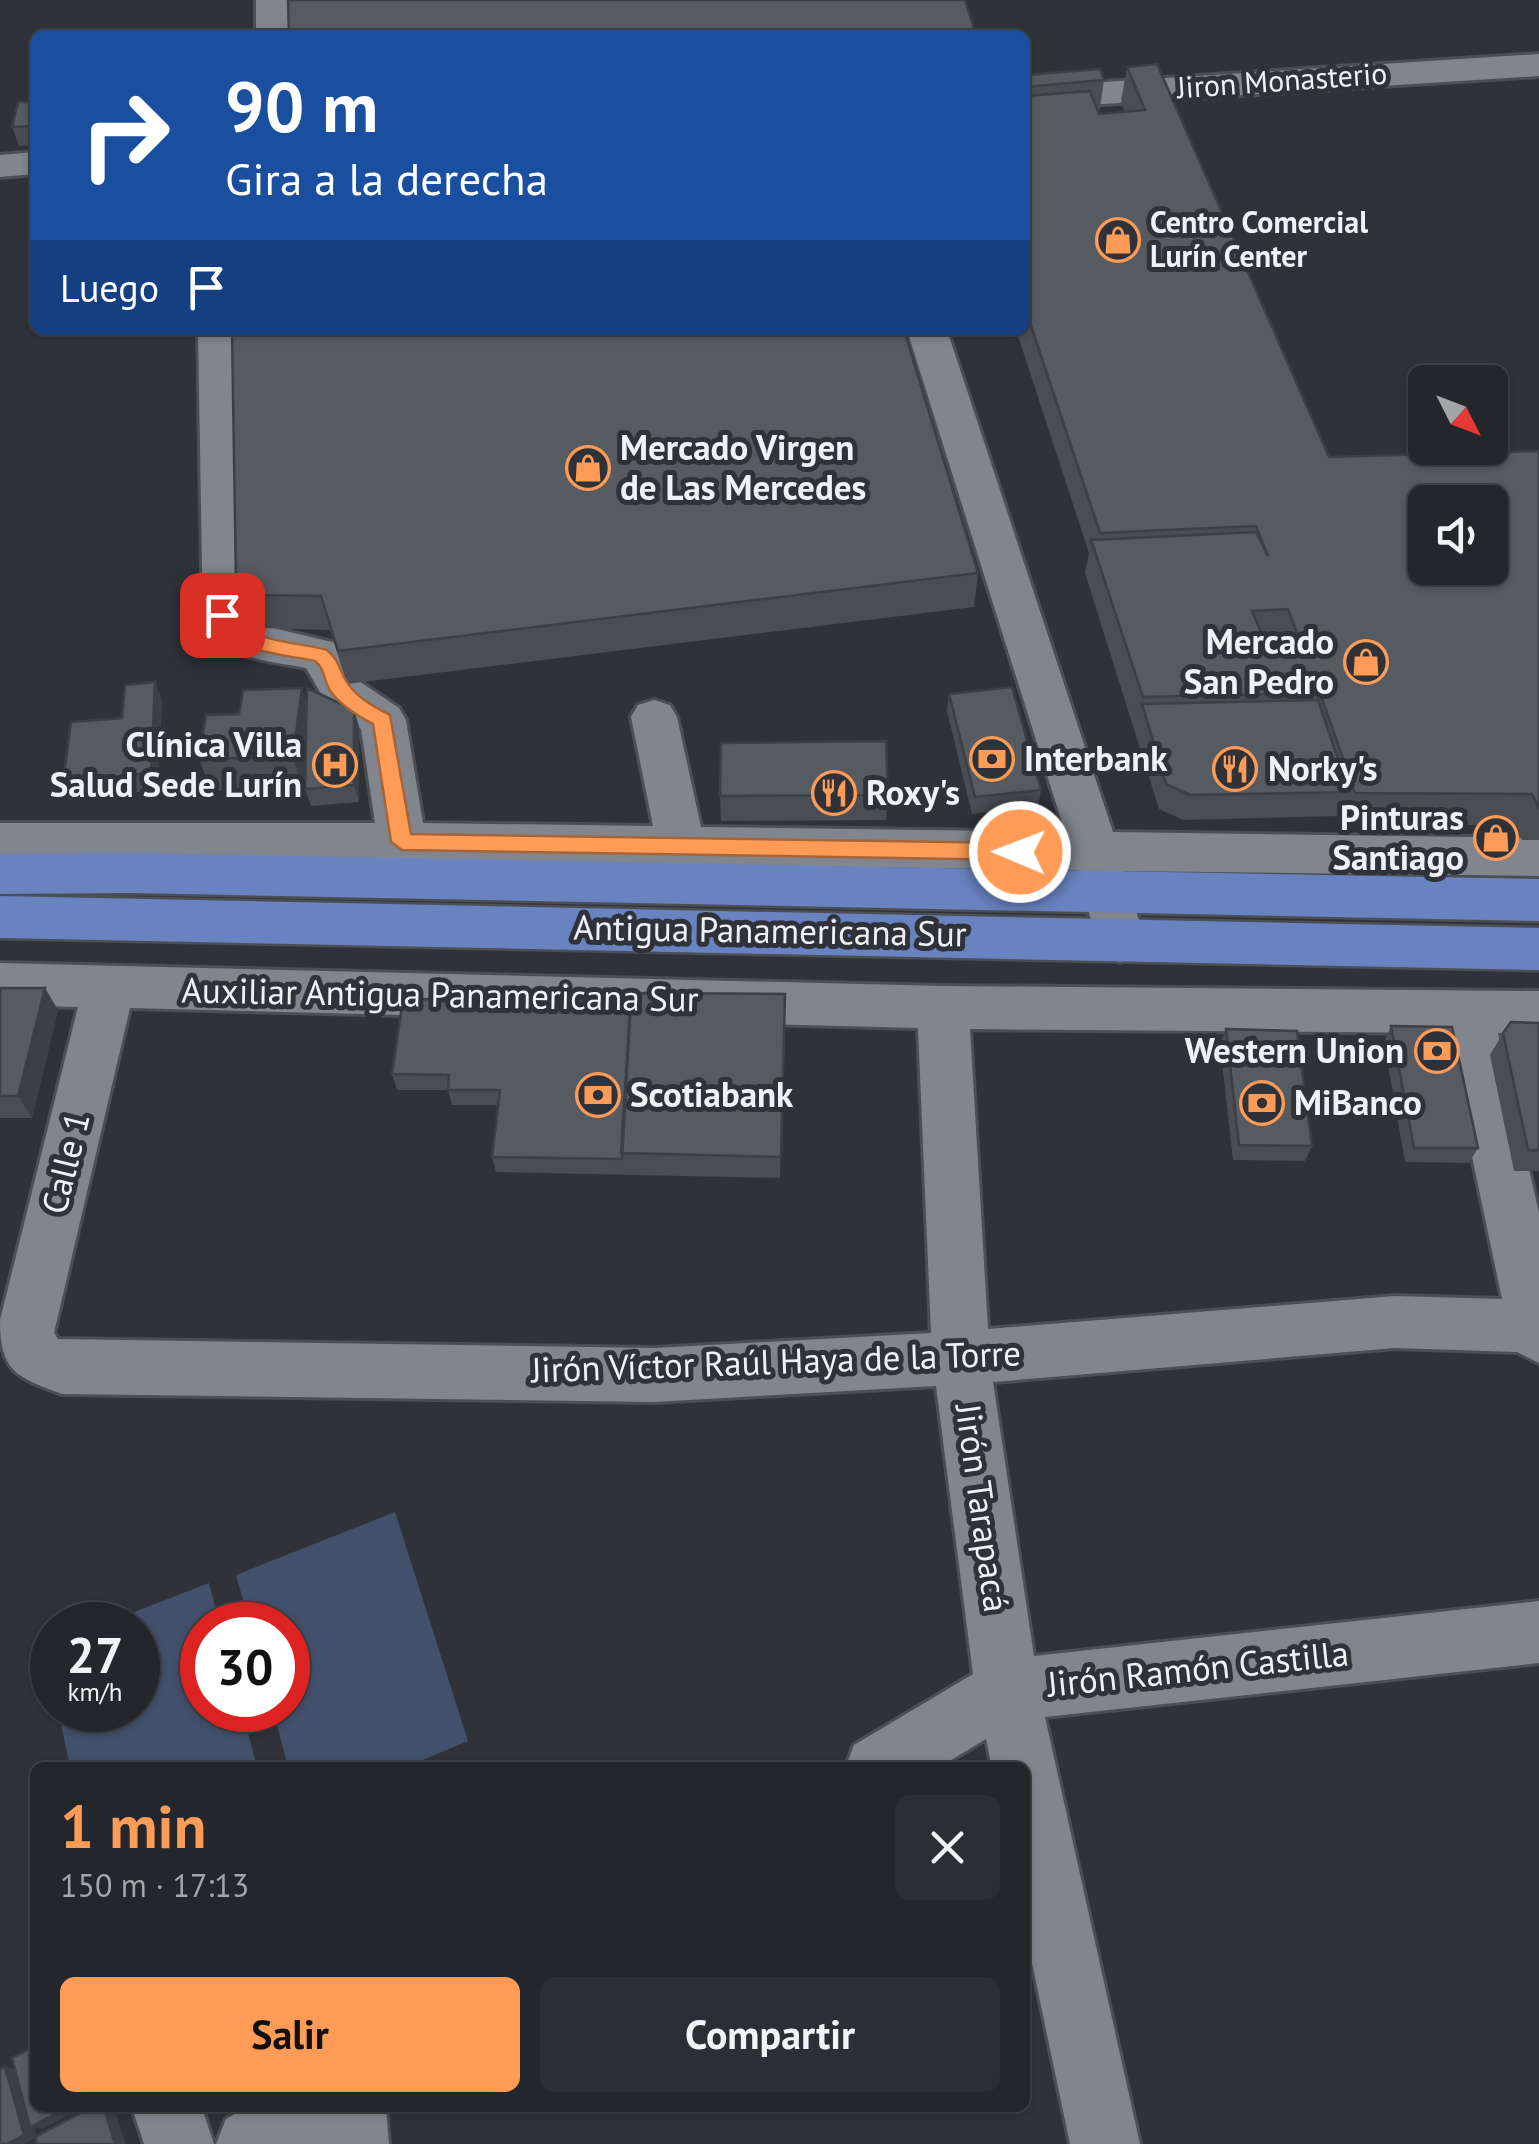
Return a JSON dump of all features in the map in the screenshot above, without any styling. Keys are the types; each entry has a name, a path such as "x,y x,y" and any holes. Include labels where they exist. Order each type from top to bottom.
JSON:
{"main road":[{"name":"Antigua Panamericana Sur","path":"0,874 1101,872 1539,900"},
{"name":"Antigua Panamericana Sur","path":"0,917 1539,949"}],"street":[{"path":"273,0 273,30"},
{"name":"Jiron Monasterio","path":"1030,98 1539,64"},
{"path":"0,166 30,163"},
{"path":"218,335 225,626 242,638 320,655 331,663 337,686 361,708 383,720 402,842"},
{"path":"929,335 1120,942"},
{"path":"654,717 681,846"},
{"path":"0,842 681,846 1101,872 1539,857"},
{"name":"Auxiliar Antigua Panamericana Sur","path":"0,984 943,1007 1539,1012"},
{"name":"Calle 1","path":"24,1338 109,987"},
{"name":"Jirón Tarapacá","path":"943,1007 961,1358 1007,1690 1022,1762"},
{"path":"1466,1011 1538,1330"},
{"name":"Jirón Víctor Raúl Haya de la Torre","path":"24,1338 38,1358 62,1367 654,1375 961,1358 1394,1322 1538,1330"},
{"name":"Jirón Ramón Castilla","path":"887,1762 1007,1690 1539,1632"},
{"name":"Jirón Tarapacá","path":"1030,1799 1105,2144"},
{"path":"168,2112 180,2144"},
{"path":"250,2144 303,2112"},
{"path":"351,2112 354,2144"}],"shaded area":[{"path":"395,1512 468,1741 418,1762 287,1762 279,1732 310,1732 310,1602 244,1602 236,1575"},
{"path":"209,1583 214,1602 180,1602 180,1732 248,1732 256,1762 69,1762 63,1732 160,1732 160,1602"}],"building":[{"path":"288,0 965,0 974,30 289,30"},
{"path":"1157,64 1329,457 1408,455 1408,465 1508,465 1508,452 1539,451 1539,809 1532,794 1355,793 1320,693 1143,697 1091,540 1256,532 1268,556 1256,526 1100,533 1030,323 1030,96 1090,91 1099,114 1145,110 1127,67","holes":["1288,609 1303,649 1269,651 1252,611"]},
{"path":"1100,69 1104,80 1030,87 1030,75"},
{"path":"18,102 30,102 30,126 12,127"},
{"name":"Mercado Virgen de Las Mercedes","path":"232,335 906,335 978,573 338,651 321,596 255,595 243,591 236,581"},
{"path":"155,682 151,773 63,782 71,722 122,718 125,685"},
{"name":"Interbank","path":"1012,687 1041,790 975,797 949,694"},
{"path":"302,688 293,757 199,759 206,715 239,714 243,690"},
{"name":"Clínica Villa Salud Sede Lurín","path":"307,688 354,710 354,785 305,789"},
{"name":"Norky's","path":"1318,700 1349,792 1190,795 1166,784 1142,704"},
{"path":"886,741 888,795 720,796 721,743"},
{"path":"0,988 45,988 18,1096 0,1096"},
{"path":"631,993 785,994 781,1157 621,1153"},
{"path":"403,999 631,1000 622,1159 492,1157 500,1090 448,1090 449,1075 392,1074"},
{"path":"1511,1022 1539,1023 1539,1150 1528,1150 1503,1033"},
{"path":"1391,1026 1452,1027 1478,1148 1414,1148"},
{"name":"MiBanco","path":"1226,1029 1297,1031 1312,1146 1239,1145"},
{"path":"30,2049 30,2112 58,2112 30,2127 12,2058"},
{"path":"5,2067 24,2135 0,2144 0,2069"},
{"path":"82,2112 105,2112 115,2144 37,2144 35,2137"}],"place":[{"name":"Centro Comercial Lurín Center","path":"1118,240"},
{"name":"Mercado Virgen de Las Mercedes","path":"588,468"},
{"name":"Mercado San Pedro","path":"1366,662"},
{"name":"Interbank","path":"992,759"},
{"name":"Clínica Villa Salud Sede Lurín","path":"335,765"},
{"name":"Norky's","path":"1235,769"},
{"name":"Roxy's","path":"834,793"},
{"name":"Pinturas Santiago","path":"1496,838"},
{"name":"Western Union","path":"1437,1051"},
{"name":"Scotiabank","path":"598,1095"},
{"name":"MiBanco","path":"1262,1103"}],"route":[{"path":"222,615 225,626 242,638 320,655 331,663 337,686 361,708 383,720 402,842 1020,852"}]}
